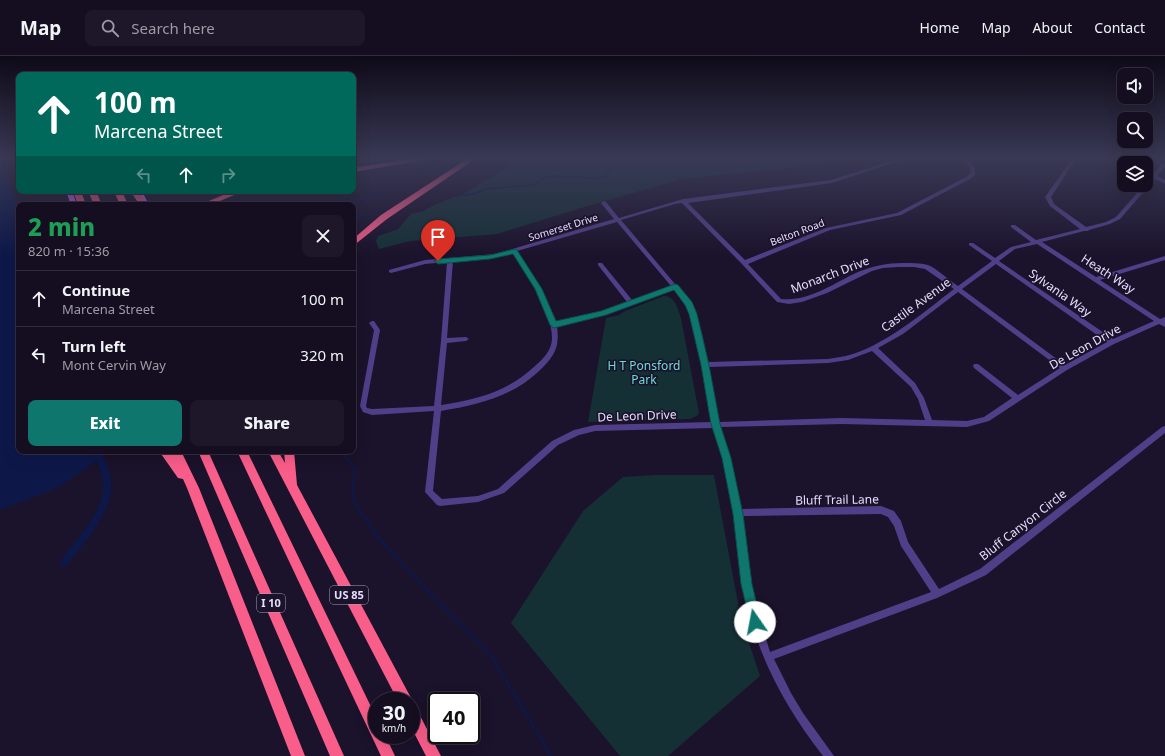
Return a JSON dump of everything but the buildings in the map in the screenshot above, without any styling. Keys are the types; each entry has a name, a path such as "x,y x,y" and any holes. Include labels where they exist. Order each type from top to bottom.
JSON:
{"highway":[{"path":"356,240 384,217 421,192"},
{"path":"136,194 143,202"},
{"path":"211,202 232,194"},
{"path":"166,454 193,488"},
{"path":"177,454 193,488 298,756"},
{"name":"I 10","path":"204,454 337,756"},
{"path":"243,454 368,715"},
{"name":"US 85","path":"275,454 400,692"},
{"path":"289,454 293,489"},
{"path":"420,730 434,756"},
{"path":"382,744 388,756"}],"street":[{"name":"Somerset Drive","path":"391,271 415,264 490,257 515,252 683,201 753,192"},
{"name":"Belton Road","path":"744,263 828,229 899,214 940,192"},
{"path":"1051,192 1048,196 1052,205 1086,230"},
{"name":"Castile Avenue","path":"705,365 828,361 848,358 873,348 901,332 1013,248 1108,224 1118,218 1142,192"},
{"name":"Monarch Drive","path":"683,201 744,263 775,298 785,303 794,302 823,292 870,270 883,267 919,265 927,267 1065,368"},
{"path":"604,203 689,304 693,314 705,365 716,424 726,458 738,514 747,584 755,622 768,657 788,697 799,716 829,756"},
{"path":"1013,226 1036,242"},
{"name":"Heath Way","path":"1036,242 1163,322"},
{"name":"Sylvania Way","path":"971,244 1112,342"},
{"path":"372,323 376,330 363,406 365,410 372,412 438,408 492,398 512,388 537,370 552,351 556,338 554,325 538,289 515,252"},
{"path":"1095,279 1165,258"},
{"name":"De Leon Drive","path":"450,260 430,492 440,503 478,500 501,491 555,443 576,432 595,428 842,421 967,424 978,422 986,419 1065,368 1112,342 1163,322"},
{"path":"600,264 630,302"},
{"path":"554,325 603,313 675,287"},
{"path":"444,341 466,339"},
{"path":"873,348 913,385 921,398 929,423"},
{"path":"976,366 1018,399"},
{"name":"Bluff Canyon Circle","path":"768,657 937,594 983,572 999,561 1165,429"},
{"name":"Bluff Trail Lane","path":"738,514 881,510 891,514 898,524 904,543 937,594"}],"green space":[{"path":"467,192 637,192 497,234 410,241 379,249 376,241 378,236 398,229 411,214 424,211 434,205"},
{"name":"H T Ponsford Park","path":"664,296 671,298 677,307 681,318 699,413 697,416 690,419 588,422 606,318 619,315 625,311"},
{"path":"655,475 714,475 741,619 760,676 668,756 620,756 511,623 583,511 623,477"}],"shaded area":[{"path":"0,192 12,192 16,202 16,454 107,454 57,488 0,510"}],"waterway":[{"path":"354,202 382,192"},
{"path":"456,196 479,192"},
{"path":"356,216 369,215"},
{"path":"64,563 95,519 105,501 107,492 105,470 97,454"},
{"path":"343,454 355,470 352,493 357,508"},
{"path":"357,507 385,546 492,657 551,756"}],"route":[{"path":"438,261 490,257 515,252 538,289 554,325 603,313 675,287 689,304 693,314 705,365 716,424 726,458 738,514 747,584 755,622"}]}
